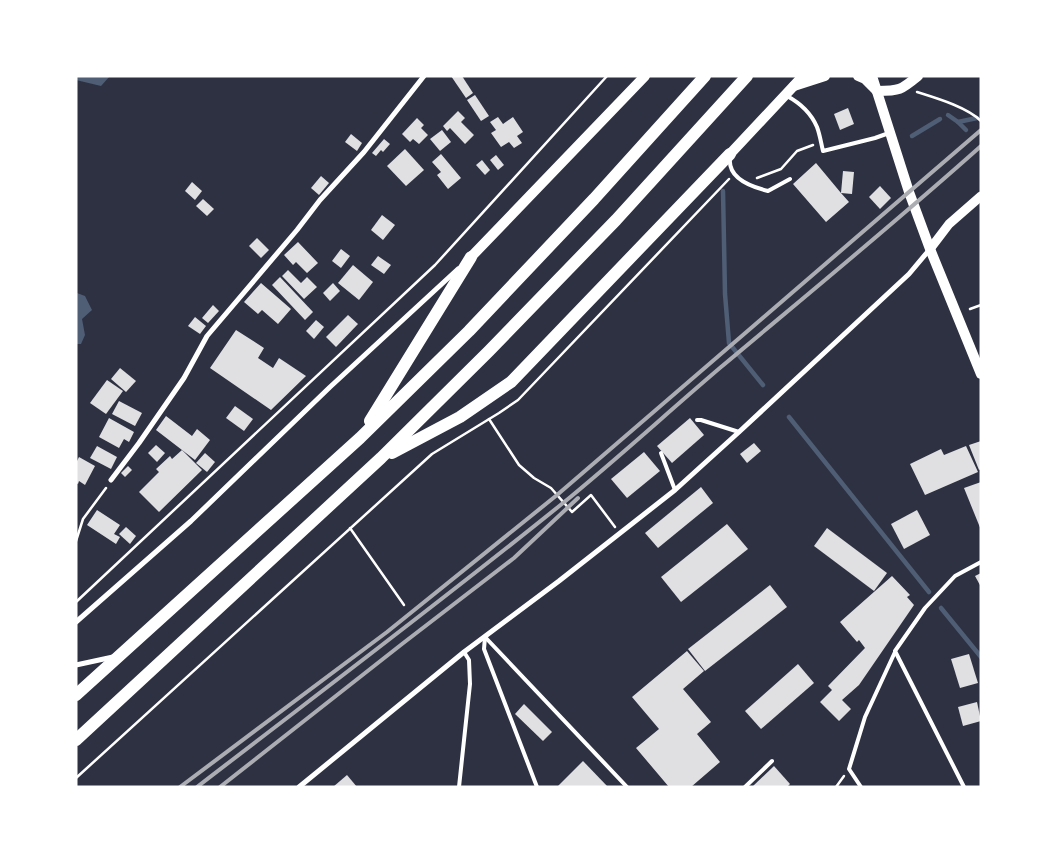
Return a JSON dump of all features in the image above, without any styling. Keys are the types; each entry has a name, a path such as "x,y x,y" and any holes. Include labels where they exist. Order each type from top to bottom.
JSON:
{"highway":[{"path":"76,695 360,438 469,331 594,200 706,76"},
{"path":"76,740 381,458 489,351 616,220 747,76"},
{"path":"381,458 460,417 511,382 730,154"},
{"path":"360,438 472,257"}],"main road":[{"path":"472,257 645,76"},
{"path":"730,154 794,82 803,76"},
{"path":"794,82 825,76"},
{"path":"858,76 865,79 877,91 895,91 903,88 918,76"},
{"path":"872,76 930,249 981,374"}],"street":[{"path":"111,480 184,378 207,336 320,200 364,152 424,76"},
{"path":"299,787 464,652 559,581 674,490 909,274 949,224 981,196"},
{"path":"76,622 192,521 330,387 472,257"},
{"path":"76,665 121,655"}],"lane":[{"path":"785,94 798,102 810,114 817,128 822,151 875,138 890,132"},
{"path":"730,154 729,164 734,174 755,188 768,191 790,179"},
{"path":"697,420 739,432"},
{"path":"661,453 674,490"},
{"path":"861,787 849,769 865,716 895,652 925,608 955,576 981,562"},
{"path":"485,637 484,649 537,787"},
{"path":"485,637 628,787"},
{"path":"459,787 470,684 469,660 464,652"},
{"path":"895,652 964,787"},
{"path":"745,787 772,761"}],"path":[{"path":"76,602 435,264 607,76"},
{"path":"903,88 942,100 975,115 981,120"},
{"path":"76,778 432,454 518,400 734,174 755,179 781,169 797,151 820,142"},
{"path":"970,309 981,305"},
{"path":"489,419 518,465 534,478 551,488 572,512 591,495 620,533"},
{"path":"76,541 83,519 111,480"},
{"path":"350,528 404,605"}],"water":[{"path":"76,76 110,76 101,86 76,80"},
{"path":"76,293 85,296 92,310 82,319 85,335 81,344 76,344"}],"building":[{"path":"451,76 462,76 473,93 466,98"},
{"path":"475,95 489,116 481,121 467,100"},
{"path":"848,108 854,124 840,130 834,114"},
{"path":"458,111 465,118 461,122 474,135 465,144 450,128 447,131 443,126"},
{"path":"498,117 503,124 513,117 523,132 517,136 522,143 514,148 509,142 501,147 491,133 496,130 490,122"},
{"path":"417,118 424,125 421,128 428,135 419,144 413,139 410,142 402,134"},
{"path":"442,130 451,142 440,151 430,139"},
{"path":"351,134 362,143 357,151 345,142"},
{"path":"384,139 390,144 383,152 381,150 376,156 372,153"},
{"path":"405,149 424,170 406,186 387,166"},
{"path":"441,154 461,178 448,189 437,175 441,172 432,162"},
{"path":"496,155 504,165 498,170 490,160"},
{"path":"482,160 490,170 485,175 476,165"},
{"path":"816,163 849,202 826,222 793,184"},
{"path":"843,171 854,172 852,194 841,193"},
{"path":"321,176 329,183 319,195 311,188"},
{"path":"192,182 202,191 195,200 185,191"},
{"path":"880,186 891,198 880,209 869,197"},
{"path":"203,199 214,209 207,216 196,206"},
{"path":"382,215 395,225 383,240 371,230"},
{"path":"257,238 269,250 261,258 249,246"},
{"path":"298,242 318,263 307,273 296,262 293,265 284,255"},
{"path":"341,249 350,256 341,268 332,261"},
{"path":"378,256 391,265 384,274 371,265"},
{"path":"353,265 373,282 359,300 338,283"},
{"path":"288,270 301,283 307,277 317,287 304,299 282,276"},
{"path":"280,277 313,312 305,320 272,285"},
{"path":"261,283 291,309 278,324 262,310 258,314 244,302"},
{"path":"333,283 340,291 330,301 323,293"},
{"path":"213,305 219,311 208,323 202,318"},
{"path":"348,315 358,324 336,347 326,337"},
{"path":"195,317 206,326 200,334 188,326"},
{"path":"316,320 324,327 314,339 306,331"},
{"path":"236,330 264,348 258,358 273,368 279,358 306,376 271,410 210,368"},
{"path":"120,368 136,381 126,392 111,379"},
{"path":"107,380 123,391 106,414 90,403"},
{"path":"119,401 142,413 135,426 112,414"},
{"path":"235,406 253,419 244,431 226,418"},
{"path":"166,416 192,436 197,429 210,440 195,460 156,430"},
{"path":"109,418 134,432 129,442 124,439 119,448 99,437"},
{"path":"690,418 704,435 672,463 657,446"},
{"path":"981,441 981,469 979,470 969,445"},
{"path":"754,443 761,451 747,463 740,454"},
{"path":"156,445 165,453 157,462 148,453"},
{"path":"97,446 117,457 111,469 90,458"},
{"path":"966,446 978,472 925,495 910,464 941,449 944,455"},
{"path":"182,450 202,470 159,512 139,492 159,472 156,469 170,456 172,459"},
{"path":"644,452 660,471 627,498 611,479"},
{"path":"205,453 215,462 207,472 196,463"},
{"path":"79,457 95,466 85,485 79,481 78,484 76,483 76,463"},
{"path":"128,466 132,470 125,477 121,473"},
{"path":"981,482 981,530 964,488"},
{"path":"701,487 713,503 658,548 645,533"},
{"path":"97,510 120,525 114,534 120,537 116,544 87,525"},
{"path":"917,510 930,535 904,549 891,524"},
{"path":"727,524 748,549 681,602 661,577"},
{"path":"126,527 136,536 130,544 119,534"},
{"path":"827,528 887,573 874,591 814,546"},
{"path":"981,573 981,587 975,576"},
{"path":"892,576 910,595 907,597 914,605 859,685 842,700 851,709 839,721 820,702 832,690 828,686 865,648 859,640 857,642 840,622"},
{"path":"770,585 787,607 705,671 688,649"},
{"path":"687,651 704,671 683,689 711,722 697,734 720,762 691,787 669,787 636,748 659,729 632,697"},
{"path":"969,654 978,683 960,688 951,659"},
{"path":"798,664 814,683 761,729 745,711"},
{"path":"977,702 981,721 963,726 958,707"},
{"path":"524,704 552,732 543,741 515,714"},
{"path":"583,761 608,787 557,787"},
{"path":"774,766 790,784 787,787 752,787"},
{"path":"347,775 357,787 333,787"}],"waterway":[{"path":"948,115 966,130"},
{"path":"958,122 977,118"},
{"path":"912,136 940,119"},
{"path":"723,191 725,294 729,343 763,385"},
{"path":"789,417 929,592"},
{"path":"941,608 981,657"}],"railway":[{"path":"180,787 387,632 557,495 981,130"},
{"path":"197,787 427,611 563,503 981,146"},
{"path":"220,787 514,558 578,498"}]}
